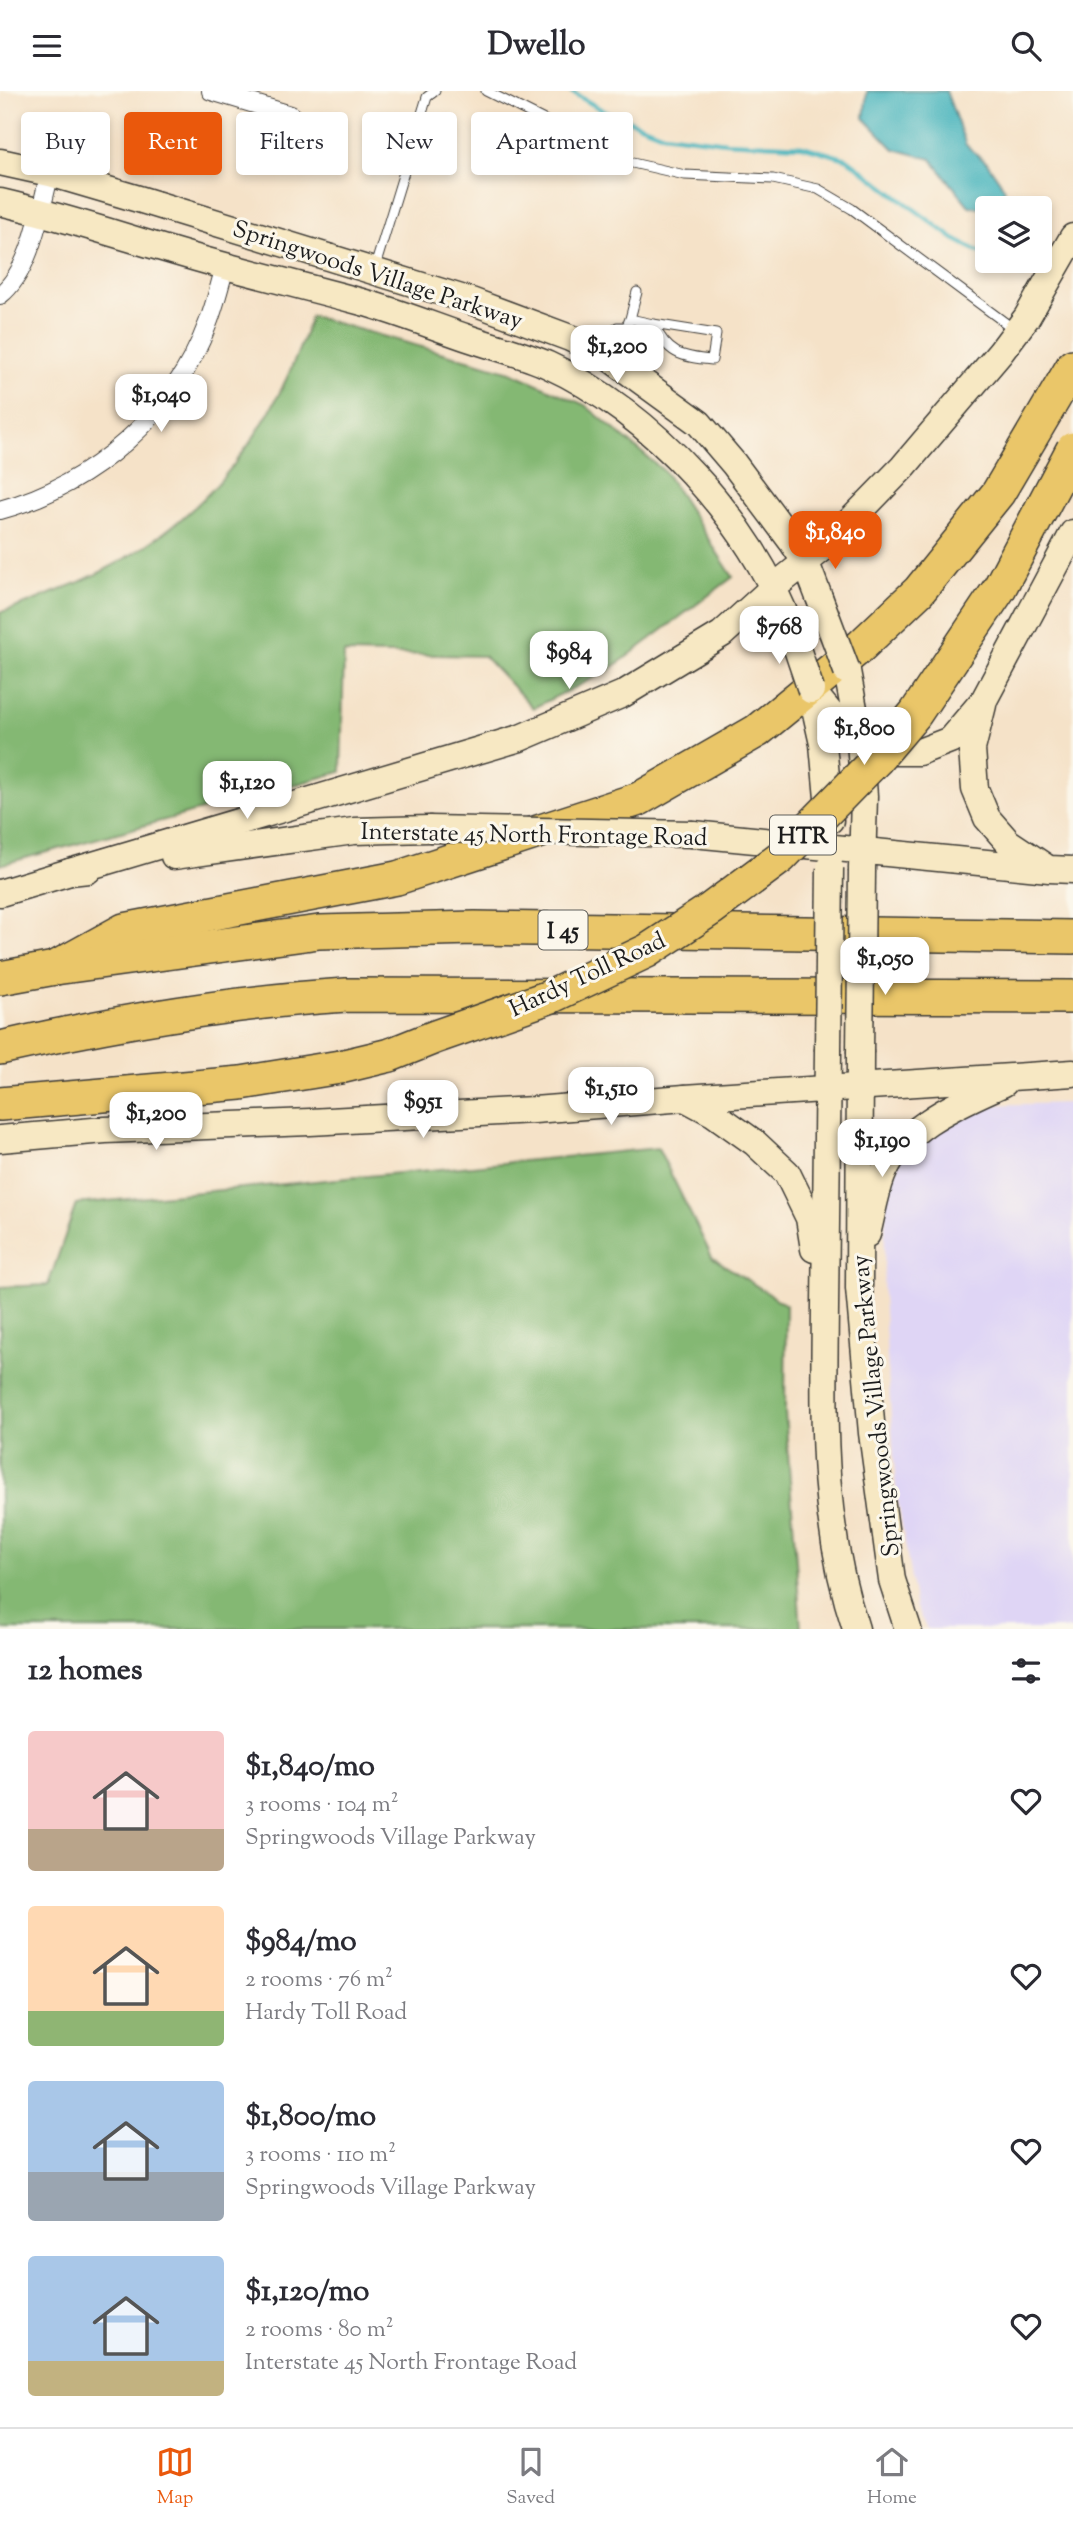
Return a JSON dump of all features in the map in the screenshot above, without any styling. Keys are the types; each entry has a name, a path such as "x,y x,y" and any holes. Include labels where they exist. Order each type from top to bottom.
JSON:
{"highway":[{"path":"55,968 124,930 397,878 639,799 757,731 861,646 919,591 998,493 1073,366"},
{"name":"Hardy Toll Road","path":"0,1104 241,1083 340,1067 390,1055 552,996 647,951 711,909 781,857 876,760 915,714 999,589 1073,449"},
{"name":"I 45","path":"0,978 319,932 475,928 1073,937"},
{"path":"0,1048 143,1018 291,998 346,995 1073,997"}],"main road":[{"name":"Springwoods Village Parkway","path":"0,162 21,167"},
{"name":"Springwoods Village Parkway","path":"57,175 471,300 570,338 607,356 699,423 734,464 806,563 846,671 846,734 831,823 823,1341 825,1481 832,1532 856,1629"},
{"name":"Springwoods Village Parkway","path":"0,202 365,303 548,365 587,386 642,425 683,463 713,497 774,587 811,690 846,734 864,796 859,1270 872,1433 892,1580 908,1629"},
{"path":"70,872 520,738 623,694 722,634 846,527 903,467 1000,353 1073,237"},
{"path":"365,303 374,272"},
{"path":"587,386 607,356"},
{"path":"846,734 890,752 919,752 950,740 984,700 1073,533"},
{"path":"984,700 972,749 975,789 987,818 1008,842 1061,870"},
{"path":"864,796 888,762 907,752"},
{"name":"Interstate 45 North Frontage Road","path":"0,893 70,872 237,846 354,831 429,829 693,834 830,858 1061,870"},
{"path":"0,1139 105,1130 520,1111 1073,1073"},
{"path":"859,1270 882,1175 907,1137 952,1107 1021,1075"},
{"path":"685,1098 713,1113 755,1143 787,1173 809,1218 815,1256 814,1317 823,1341"}],"street":[{"path":"211,91 281,112"},
{"path":"0,295 24,263 49,175"},
{"path":"0,510 45,496 86,472 122,445 161,406 189,362 208,324 225,266"}],"lane":[{"path":"374,272 427,97 435,91"},
{"path":"486,91 628,162 685,175 773,179 818,189 852,209 1016,331"},
{"path":"607,356 616,351 625,336 637,292"},
{"path":"628,323 653,324 716,334 712,361 687,358 670,350 653,324"}],"shaded area":[{"path":"1073,1103 1073,1629 927,1629 916,1608 896,1490 883,1296 886,1201 907,1137 987,1105"}],"green space":[{"path":"311,316 511,372 585,405 665,472 733,577 608,671 533,708 484,656 344,653 341,772 0,865 0,612 102,571 145,546 183,518 216,485 246,449 293,364"},
{"path":"658,1148 712,1257 786,1305 785,1412 801,1629 0,1629 0,1287 48,1285 76,1204"}],"water":[{"path":"867,91 946,91 966,145 987,163 1005,189 1002,196 975,196 975,207 969,206 931,159 894,149 864,118"}],"waterway":[{"path":"570,91 602,110 663,134 726,142 802,146 847,159 954,239 975,250"},
{"path":"1019,273 1023,275"}]}
